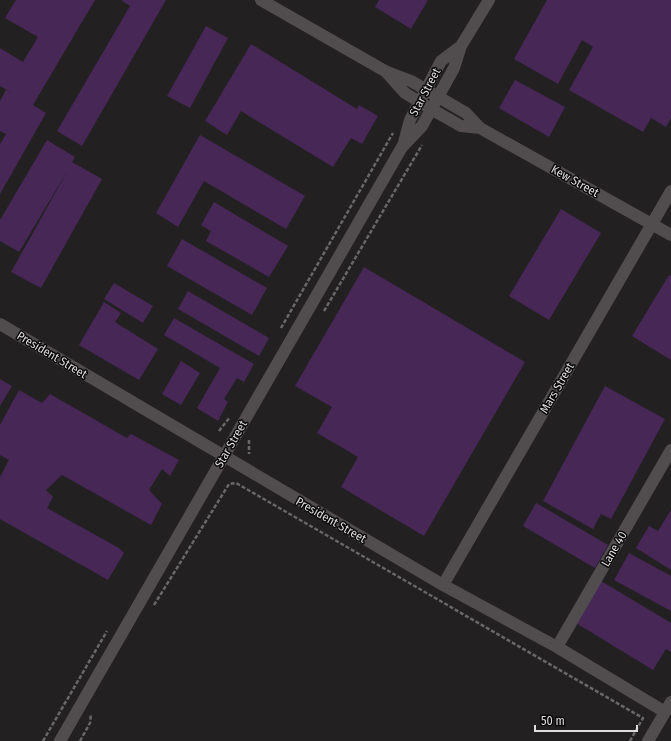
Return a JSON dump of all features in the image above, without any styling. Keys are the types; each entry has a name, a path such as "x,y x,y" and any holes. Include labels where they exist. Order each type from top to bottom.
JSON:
{"street":[{"name":"Kew Street","path":"261,0 385,71 411,81 466,113 480,128 671,235"},
{"name":"Star Street","path":"402,147 422,126 454,68 462,46 489,0"},
{"name":"Star Street","path":"60,741 402,147 410,120 441,61 462,46"},
{"name":"Kew Street","path":"385,71 405,93 431,109 461,126 480,128"},
{"name":"Mars Street","path":"443,585 671,192"},
{"name":"President Street","path":"0,324 443,585 669,708"},
{"name":"Lane 40","path":"557,647 671,450"},
{"path":"648,741 669,708"}],"path":[{"path":"279,333 393,132"},
{"path":"322,314 427,140"},
{"path":"219,431 232,416"},
{"path":"249,454 248,440 251,434"},
{"path":"152,610 229,484 236,483 643,718 630,741"},
{"path":"80,741 90,723 91,709"}],"building":[{"path":"16,0 95,0 33,105 46,113 0,194 0,144 6,134 0,131 0,101 6,90 13,94 0,86 0,48 23,62 38,37 5,18"},
{"path":"166,0 82,146 57,131 130,6 122,1"},
{"path":"379,0 428,0 411,29 375,7"},
{"path":"547,0 671,0 671,118 666,127 651,118 643,132 569,90 593,47 582,40 558,84 514,59"},
{"path":"206,26 228,38 190,108 167,96"},
{"path":"251,44 357,109 359,105 378,116 362,144 351,138 333,167 241,111 227,135 205,121"},
{"path":"515,80 565,107 549,137 499,108"},
{"path":"200,135 305,196 286,229 204,181 178,227 156,213"},
{"path":"47,140 75,157 72,162 102,179 41,288 11,272 68,170 19,252 0,241 0,220"},
{"path":"214,202 288,246 269,277 206,241 211,231 201,225"},
{"path":"561,209 601,233 549,320 509,296"},
{"path":"182,239 267,288 252,315 167,266"},
{"path":"364,267 525,362 424,536 341,487 358,457 317,433 332,407 295,386"},
{"path":"669,275 671,276 671,360 632,336"},
{"path":"114,283 153,306 143,323 104,299"},
{"path":"188,291 269,338 259,356 178,309"},
{"path":"104,302 121,313 115,322 158,349 139,380 79,345"},
{"path":"174,318 254,364 244,382 237,378 224,399 228,402 218,421 197,408 220,368 164,335"},
{"path":"181,361 200,373 181,405 162,394"},
{"path":"0,379 12,386 0,406"},
{"path":"605,386 665,419 611,519 601,514 593,529 543,501"},
{"path":"19,390 42,403 50,394 127,438 131,434 179,460 170,476 162,469 149,490 162,504 151,525 62,475 46,490 53,497 47,508 119,548 124,553 108,580 0,519 0,477 9,460 0,455 0,425"},
{"path":"536,503 608,545 595,568 523,526"},
{"path":"671,510 671,570 636,548 649,526 658,531"},
{"path":"629,553 671,576 671,611 614,580"},
{"path":"601,581 671,623 671,652 666,649 653,670 576,623"}]}
